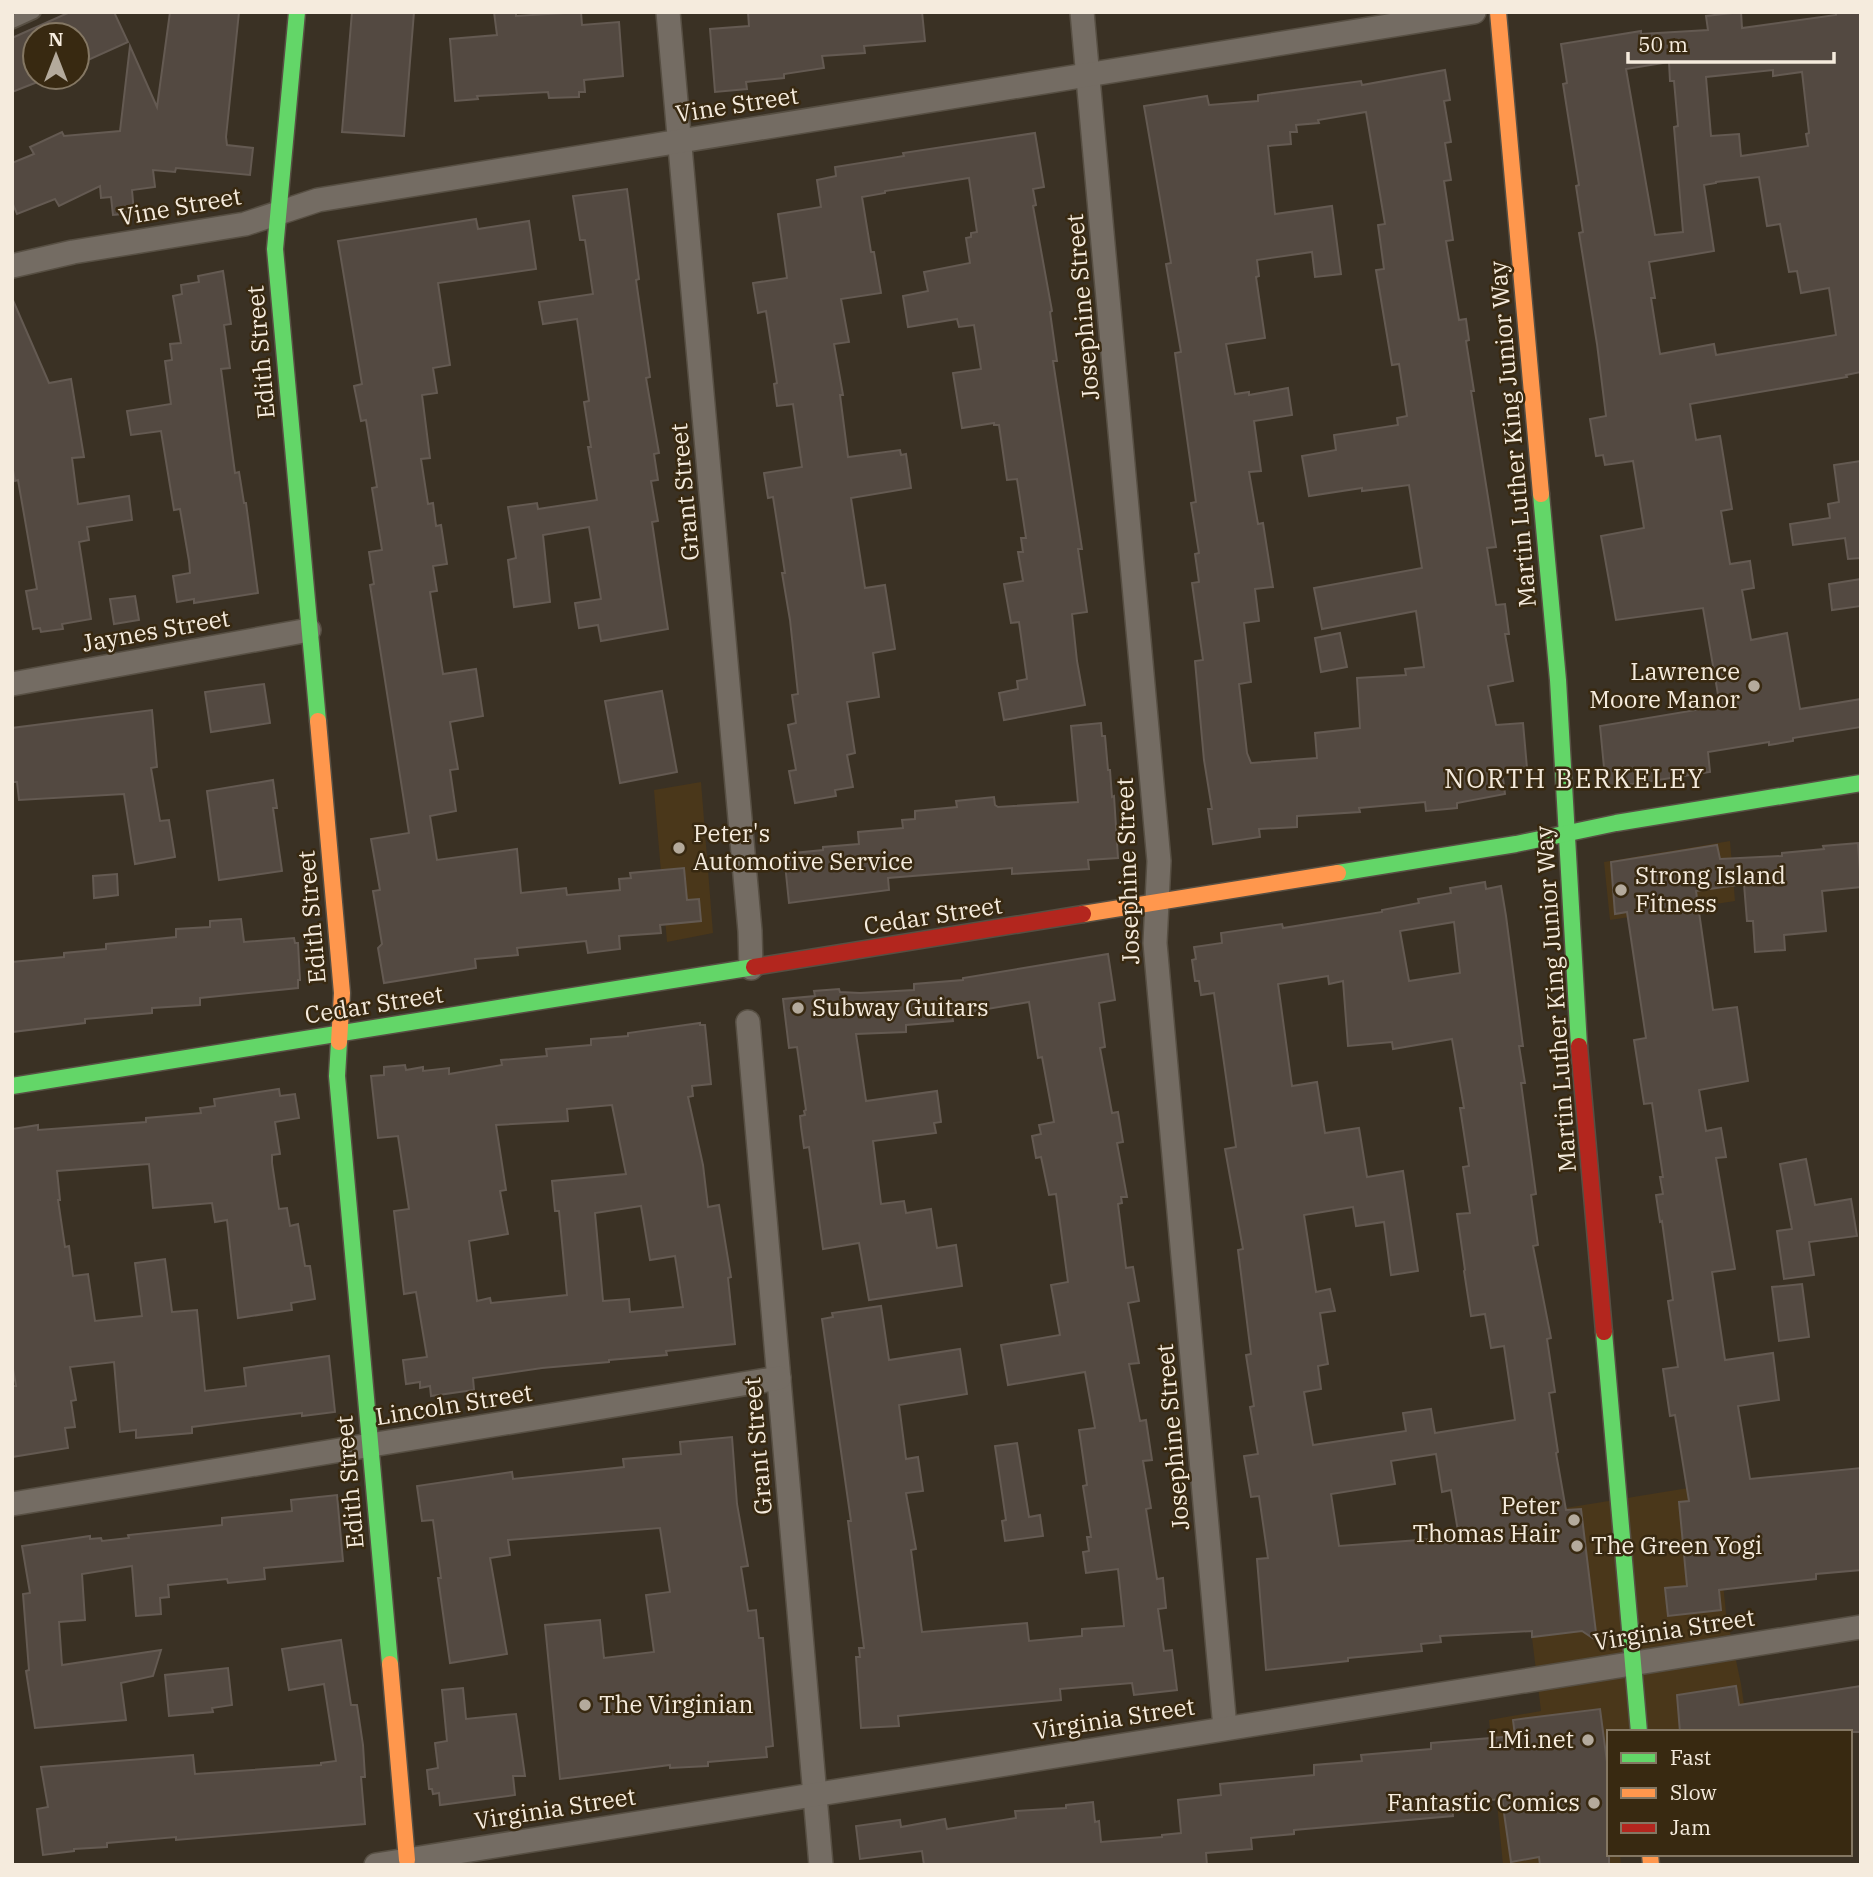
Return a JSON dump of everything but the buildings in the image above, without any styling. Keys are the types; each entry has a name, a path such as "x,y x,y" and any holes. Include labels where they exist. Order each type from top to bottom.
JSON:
{"street":[{"name":"Edith Street","path":"297,12 275,249 342,993 337,1076 407,1860"},
{"name":"Grant Street","path":"668,12 750,931 751,968"},
{"name":"Josephine Street","path":"1083,12 1159,861 1155,943 1224,1728"},
{"name":"Vine Street","path":"12,266 74,252 246,225 318,200 1474,12"},
{"name":"Martin Luther King Junior Way","path":"1497,12 1558,680 1575,996 1639,1730"},
{"name":"Jaynes Street","path":"12,684 309,630"},
{"name":"Cedar Street","path":"12,1086 1516,844 1566,833 1861,783"},
{"name":"Grant Street","path":"748,1022 821,1865"},
{"name":"Lincoln Street","path":"12,1504 779,1378"},
{"name":"Virginia Street","path":"376,1865 1861,1627"}],"lane":[{"path":"12,22 34,12"}],"shaded area":[{"path":"701,782 713,933 667,942 654,790"},
{"path":"1730,841 1735,901 1610,920 1604,862"},
{"path":"1713,1484 1726,1613 1748,1730 1607,1730 1607,1856 1620,1856 1621,1865 1503,1865 1489,1720 1541,1711 1517,1516"}],"traffic: fast":[{"path":"297,12 275,249 318,721"},
{"path":"1541,494 1558,680 1579,1046"},
{"path":"1338,873 1516,844 1616,823 1861,783"},
{"path":"12,1086 754,967"},
{"path":"339,1042 337,1076 390,1664"},
{"path":"1604,1332 1639,1730"}],"traffic: slow":[{"path":"1498,12 1541,494"},
{"path":"318,721 342,993 339,1042"},
{"path":"1083,914 1338,873"},
{"path":"390,1664 407,1860"},
{"path":"1650,1856 1651,1865"}],"traffic: jam":[{"path":"754,967 1083,914"},
{"path":"1579,1046 1604,1332"}],"place":[{"name":"Lawrence Moore Manor","path":"1754,686"},
{"name":"Peter's Automotive Service","path":"679,848"},
{"name":"Strong Island Fitness","path":"1621,890"},
{"name":"Subway Guitars","path":"798,1008"},
{"name":"Peter Thomas Hair","path":"1574,1520"},
{"name":"The Green Yogi","path":"1577,1546"},
{"name":"The Virginian","path":"585,1705"},
{"name":"LMi.net","path":"1588,1740"},
{"name":"Fantastic Comics","path":"1594,1803"}],"district":[{"name":"NORTH BERKELEY","path":"1575,779"}]}
